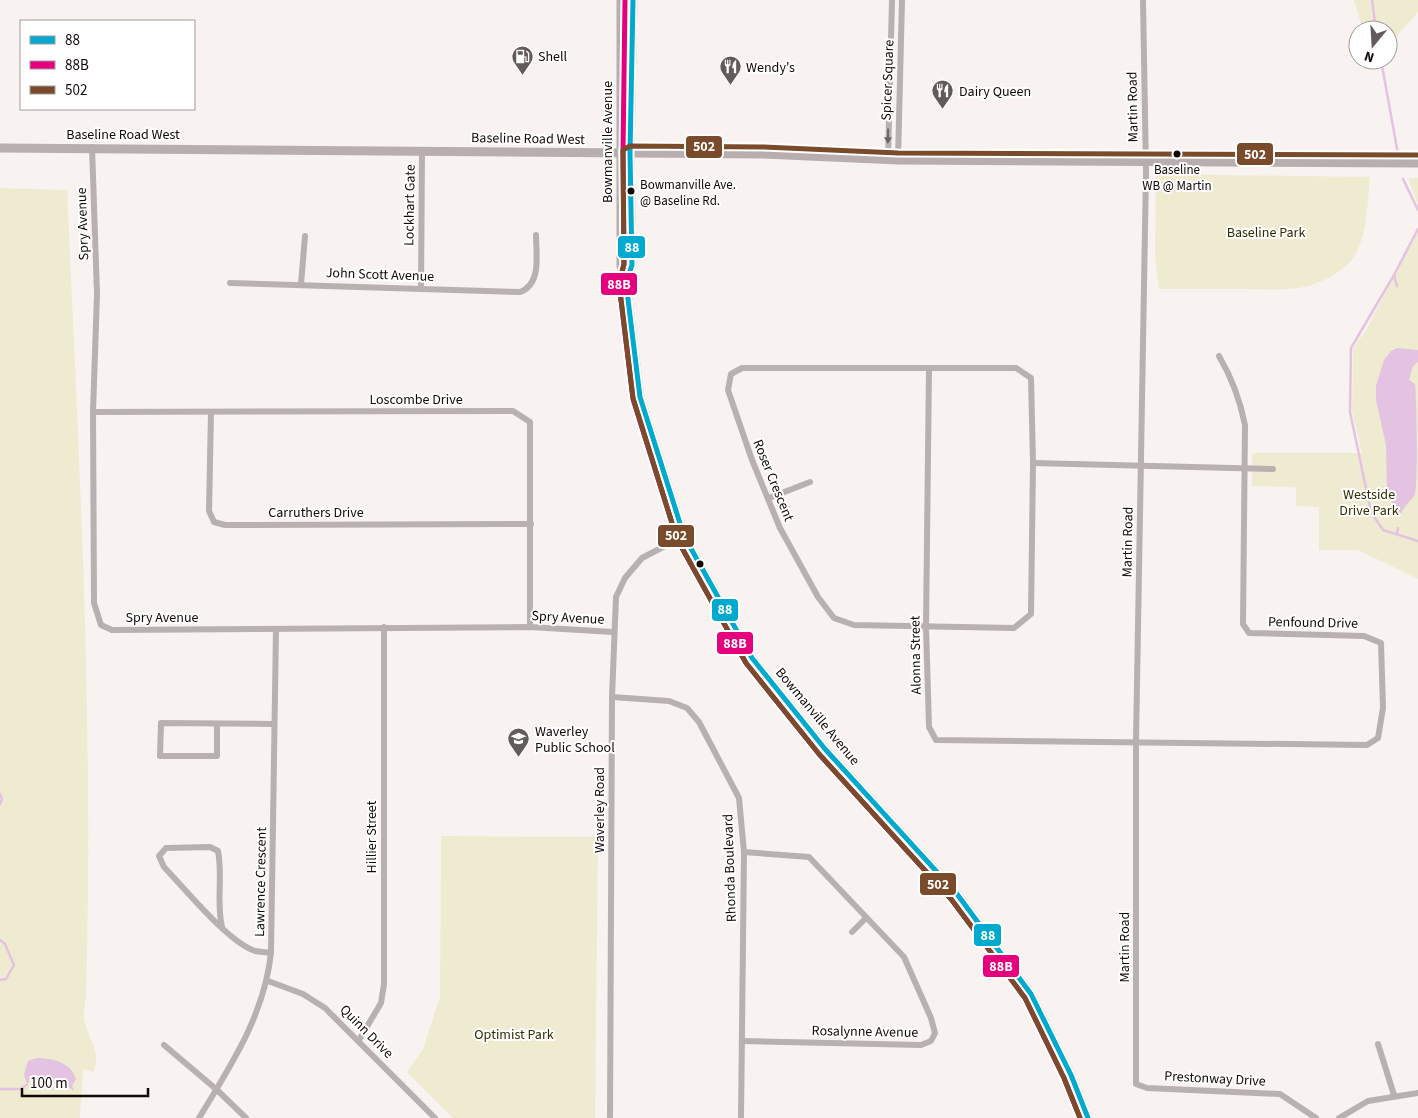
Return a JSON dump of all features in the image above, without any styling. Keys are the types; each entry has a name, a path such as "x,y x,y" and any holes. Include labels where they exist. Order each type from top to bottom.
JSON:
{"main road":[{"name":"Bowmanville Avenue","path":"621,0 625,153 632,265 626,283 640,397 684,536 752,658 825,749 957,894 1031,994 1071,1075 1088,1118"},
{"name":"Bowmanville Avenue","path":"625,153 633,0"},
{"name":"Baseline Road West","path":"0,148 92,147 764,154 888,160 1418,163"}],"street":[{"name":"Spicer Square","path":"888,160 892,0"},
{"name":"Spicer Square","path":"898,160 902,0"},
{"name":"Martin Road","path":"1136,1084 1136,741 1146,161 1143,0"},
{"name":"Spry Avenue","path":"92,147 97,294 93,412 94,603 101,624 112,630 530,627 613,632"},
{"name":"Lockhart Gate","path":"421,289 422,151"},
{"name":"John Scott Avenue","path":"230,283 520,292 529,288 535,278 536,235"},
{"path":"301,284 305,236"},
{"path":"1219,356 1241,403 1246,425 1245,469"},
{"name":"Roser Crescent","path":"742,368 929,368 1016,368 1031,378 1033,463 1031,614 1014,628 854,625 834,618 818,597 780,528 752,460 728,390 730,374 742,368"},
{"name":"Alonna Street","path":"929,368 926,627 929,727 936,740 1136,741"},
{"name":"Loscombe Drive","path":"93,412 513,411 530,422 530,627"},
{"name":"Carruthers Drive","path":"210,412 209,511 214,522 225,525 531,524"},
{"path":"1033,463 1273,469"},
{"name":"Penfound Drive","path":"1136,741 1367,745 1378,738 1383,708 1381,643 1364,636 1249,633 1243,624 1245,469"},
{"path":"769,498 810,482"},
{"name":"Waverley Road","path":"610,1118 612,696 613,632 616,596 625,578 642,558 684,536"},
{"name":"Hillier Street","path":"359,1040 381,1003 384,984 384,627"},
{"name":"Lawrence Crescent","path":"199,1118 247,1038 268,981 271,953 273,724 276,630"},
{"name":"Rhonda Boulevard","path":"612,696 669,700 687,708 699,722 739,798 744,852 741,1118"},
{"path":"217,724 217,756 160,756 161,723 273,724"},
{"path":"222,926 218,913 220,866 218,851 210,847 166,848 160,856 164,867 222,926 236,940 255,950 271,953"},
{"name":"Rosalynne Avenue","path":"742,1041 921,1045 931,1041 936,1033 904,957 865,919 809,857 744,852"},
{"path":"852,932 865,919"},
{"name":"Quinn Drive","path":"268,981 303,994 325,1008 435,1118"},
{"path":"1378,1044 1394,1096"},
{"path":"164,1045 216,1089 246,1118"},
{"name":"Prestonway Drive","path":"1136,1084 1146,1088 1280,1094 1316,1118"},
{"path":"1339,1118 1368,1101 1418,1093"}],"green space":[{"path":"1354,0 1418,0 1418,12 1398,35 1398,20 1360,20"},
{"name":"Baseline Park","path":"1156,174 1370,177 1362,240 1353,258 1339,272 1308,286 1293,289 1159,289 1155,256"},
{"path":"1408,178 1418,178 1418,205"},
{"path":"0,188 67,190 87,693 88,894 84,1016 96,1059 93,1072 83,1069 80,1118 0,1118"},
{"name":"Westside Drive Park","path":"1418,232 1418,579 1358,550 1319,550 1319,507 1296,506 1296,487 1252,486 1252,453 1362,453 1352,411 1353,348 1366,330"},
{"name":"Optimist Park","path":"441,836 598,837 595,1118 453,1118 407,1072 423,1049 440,997"}],"shaded area":[{"path":"1397,348 1418,350 1418,362 1413,366 1409,380 1415,384 1416,393 1416,486 1415,494 1401,513 1397,513 1387,493 1386,445 1376,400 1376,386 1384,360 1391,351"},
{"path":"37,1058 55,1060 70,1069 76,1079 72,1086 74,1091 67,1086 57,1085 39,1076 30,1079 27,1085 24,1074 28,1061"}],"waterway":[{"path":"1372,0 1375,20"},
{"path":"1383,70 1398,154"},
{"path":"1403,179 1418,210"},
{"path":"1397,286 1394,275 1418,229"},
{"path":"1394,275 1351,348 1350,412 1371,512 1383,530 1418,541"},
{"path":"1397,534 1398,528"},
{"path":"0,794 2,799 0,804"},
{"path":"0,940 5,944 14,965 6,979 0,980"},
{"path":"0,1089 19,1089 27,1085"}],"transit line":[{"name":"88B","path":"625,0 624,264 619,284 633,399 677,539 746,663 819,754 951,899 1025,998 1064,1078 1080,1118"},
{"name":"88","path":"633,0 630,153 632,265 626,283 640,397 684,536 752,658 825,749 957,894 1031,994 1071,1075 1088,1118"},
{"name":"502","path":"1080,1118 1064,1078 1025,998 951,899 819,754 746,663 677,539 633,398 619,283 624,264 623,150 630,146 764,147 898,153 1418,155"}],"place":[{"name":"Shell","path":"522,75"},
{"name":"Wendy's","path":"730,86"},
{"name":"Dairy Queen","path":"943,110"},
{"name":"Baseline WB @ Martin","path":"1177,154"},
{"name":"Bowmanville Ave. @ Baseline Rd.","path":"631,191"},
{"name":"Waverley Public School","path":"519,758"}]}
